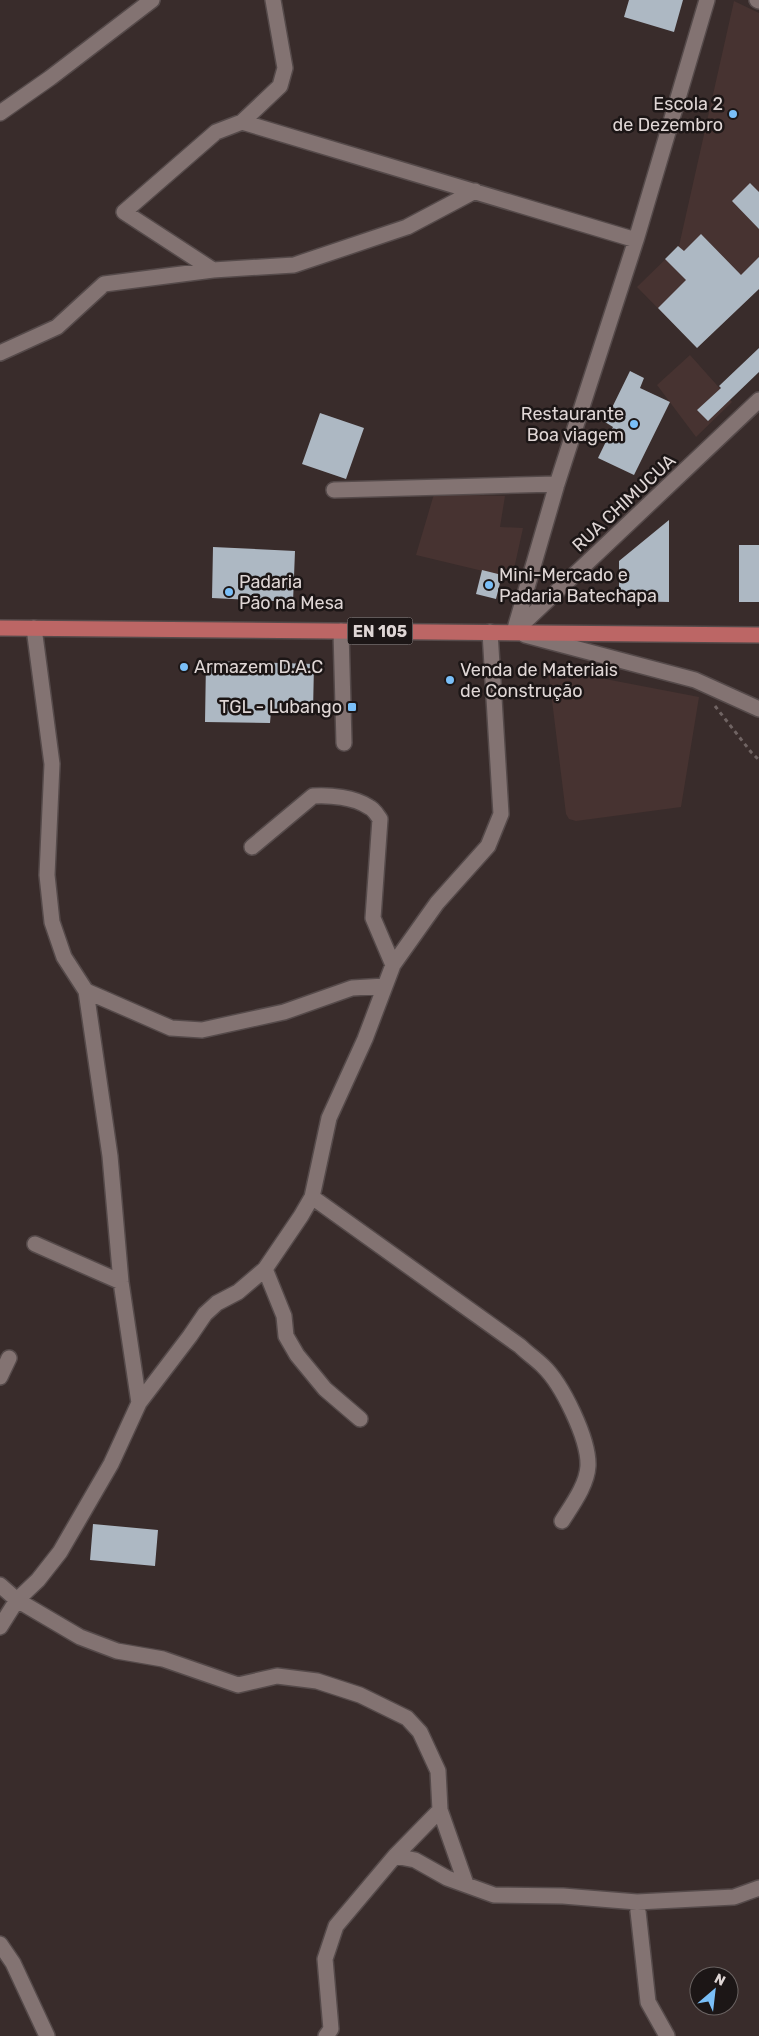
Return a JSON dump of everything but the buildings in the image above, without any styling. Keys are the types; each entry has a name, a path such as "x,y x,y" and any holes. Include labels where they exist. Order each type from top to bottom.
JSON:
{"main road":[{"name":"EN 105","path":"0,628 759,635"}],"street":[{"path":"0,113 50,78 152,0"},
{"path":"213,270 124,212 216,132 242,122 280,86 285,68 273,0"},
{"path":"706,0 636,240 557,484 514,632 695,680 759,709"},
{"path":"242,122 636,240"},
{"path":"0,353 57,327 104,284 213,270 294,265 407,227 475,191"},
{"name":"RUA CHIMUCUA","path":"514,632 759,400"},
{"path":"334,490 557,484"},
{"path":"34,628 52,764 47,875 52,922 64,957 86,991 110,1156 121,1282 139,1403"},
{"path":"341,631 344,743"},
{"path":"0,1627 17,1600 38,1580 60,1552 111,1464 139,1403 205,1314 217,1303 238,1292 265,1269 301,1216 312,1197 329,1118 365,1039 393,966 437,903 488,846 501,814 490,632"},
{"path":"252,847 313,796 357,801 371,807 380,819 373,918 393,966"},
{"path":"86,991 171,1028 202,1030 284,1012 352,988 385,986"},
{"path":"312,1197 520,1346 544,1367 563,1393 581,1429 588,1466 581,1490 562,1521"},
{"path":"34,1244 121,1282"},
{"path":"265,1269 284,1316 286,1336 297,1355 325,1389 360,1419"},
{"path":"0,1377 8,1358"},
{"path":"0,1585 17,1600 80,1637 117,1651 163,1658 238,1685 277,1676 316,1681 360,1695 408,1718 420,1732 438,1771 440,1810 466,1884"},
{"path":"326,2036 331,2029 325,1959 336,1926 395,1856 440,1810"},
{"path":"395,1856 415,1860 447,1878 466,1884 478,1891 494,1895 563,1896 637,1902 734,1897 759,1888"},
{"path":"637,1902 648,2002 668,2036"},
{"path":"0,1944 13,1963 47,2036"}],"path":[{"path":"712,702 759,760"}],"shaded area":[{"name":"Escola 2 de Dezembro","path":"734,1 759,13 759,289 697,348 637,287 679,246"},
{"path":"690,355 732,402 696,437 657,385"},
{"path":"434,494 505,496 500,527 523,528 512,578 416,555"},
{"path":"548,668 699,697 681,807 576,821 569,819 566,814"}],"place":[{"name":"Escola 2 de Dezembro","path":"733,114"},
{"name":"Restaurante Boa viagem","path":"634,424"},
{"name":"Mini-Mercado e Padaria Batechapa","path":"489,585"},
{"name":"Padaria Pão na Mesa","path":"229,592"},
{"name":"Armazem D.A.C","path":"184,667"},
{"name":"Venda de Materiais de Construção","path":"450,680"},
{"name":"TGL - Lubango","path":"352,707"}]}
